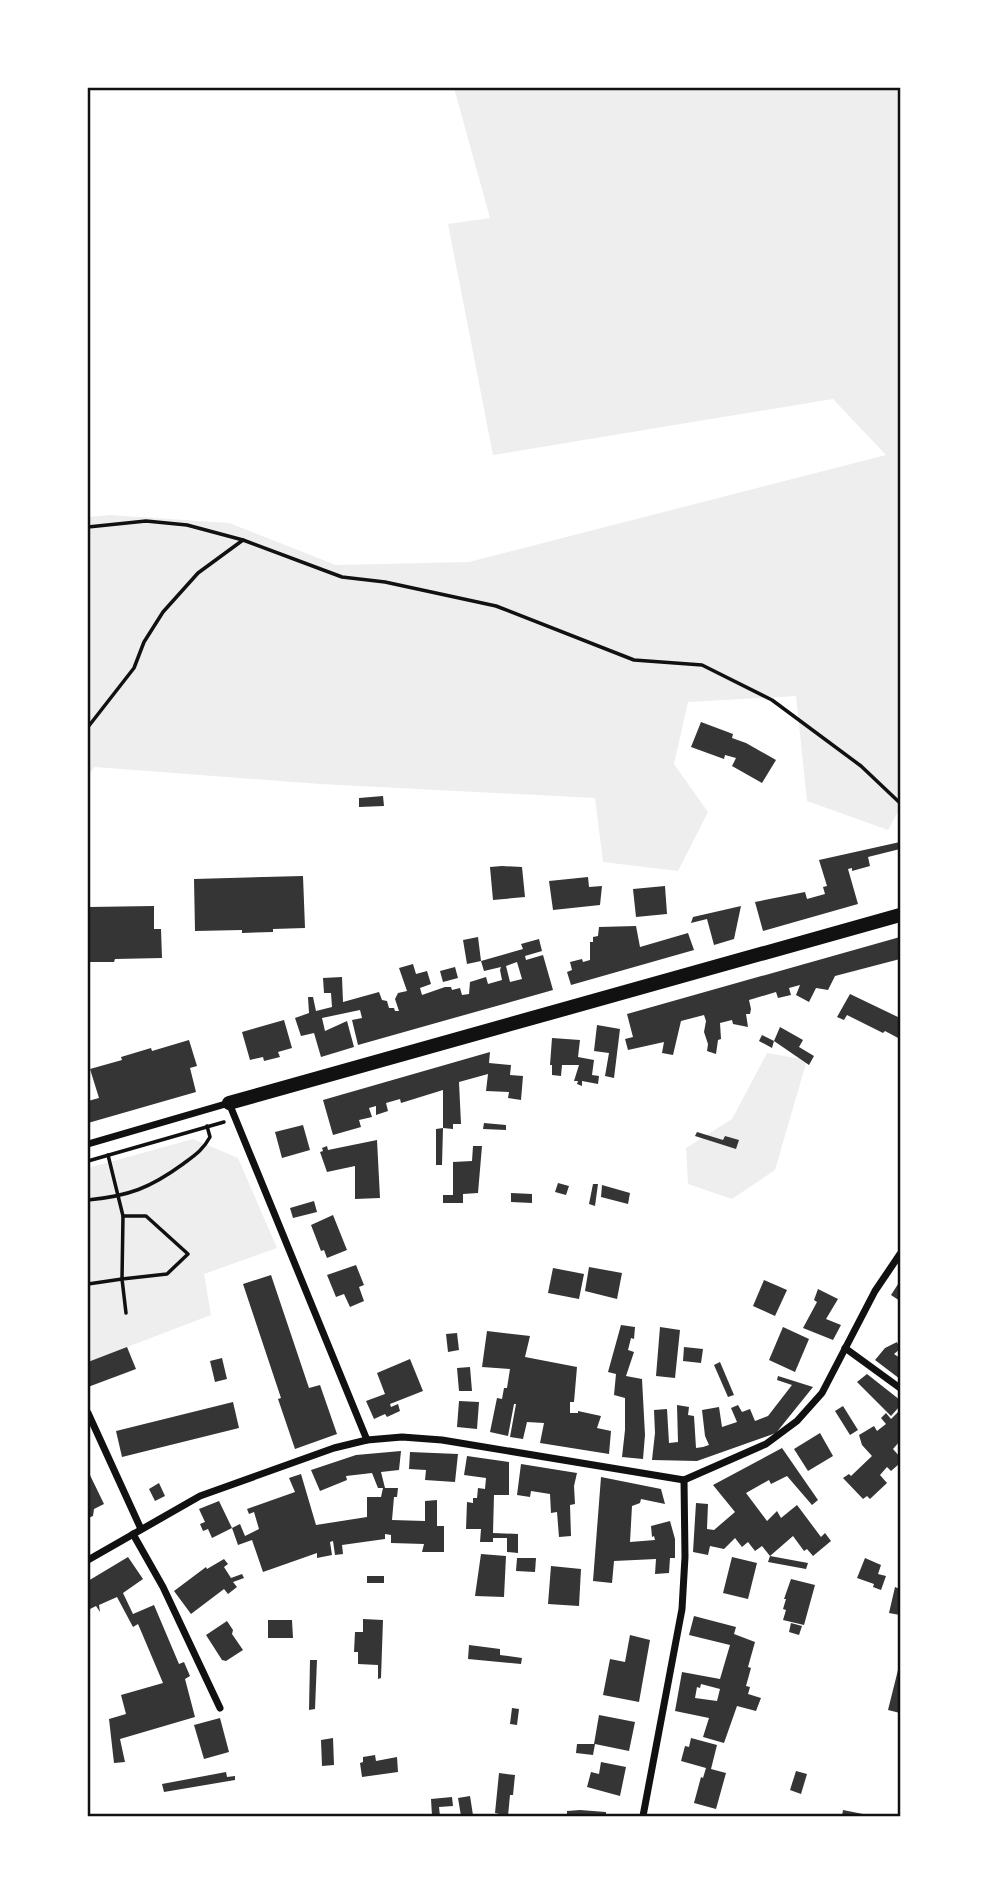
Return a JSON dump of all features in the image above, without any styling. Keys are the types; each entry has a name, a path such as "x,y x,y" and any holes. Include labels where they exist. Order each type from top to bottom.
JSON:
{"main road":[{"path":"229,1103 901,915"}],"street":[{"path":"88,1144 229,1103 367,1440"},
{"path":"88,1560 213,1491 334,1448 367,1440 402,1437 442,1440 684,1480 766,1444 784,1433 822,1393 875,1291 901,1254"},
{"path":"845,1348 901,1388"},
{"path":"88,1413 141,1529"},
{"path":"642,1816 682,1609 685,1557 684,1480"},
{"path":"133,1534 163,1587 220,1708"}],"path":[{"path":"88,527 146,521 187,525 243,540 342,577 385,582 496,606 634,660 702,666 772,700 861,766 901,803"},
{"path":"88,727 134,668 144,642 163,612 198,573 243,540"},
{"path":"88,1200 119,1197 158,1182 204,1150 211,1137 203,1111"},
{"path":"110,1161 123,1216 122,1279 126,1313"},
{"path":"88,1284 167,1274 188,1254 146,1216 123,1216"}],"shaded area":[{"path":"454,88 900,88 900,808 888,830 807,801 796,696 688,702 674,764 708,812 678,871 603,862 595,798 320,784 95,767 88,775 88,517 110,515 229,523 336,565 469,562 886,455 833,399 493,455 448,224 490,218"},
{"path":"767,1053 807,1060 775,1170 732,1199 688,1184 686,1148 732,1119"},
{"path":"193,1139 238,1158 277,1248 204,1274 211,1315 88,1362 88,1168"}],"building":[{"path":"701,722 733,734 732,738 776,760 762,783 732,766 736,758 725,755 724,759 691,747"},
{"path":"383,796 384,806 359,807 359,798"},
{"path":"900,842 900,849 868,857 870,866 852,871 852,868 848,869 858,904 763,931 755,902 805,892 807,899 825,894 823,887 827,886 819,860"},
{"path":"490,867 522,867 525,897 493,900"},
{"path":"303,876 305,928 242,933 242,930 195,931 194,879"},
{"path":"588,877 589,887 602,886 600,905 553,910 549,881"},
{"path":"665,886 667,914 636,917 633,889"},
{"path":"154,906 154,929 161,929 162,958 88,962 88,907"},
{"path":"741,906 734,939 714,945 707,919 691,923 693,917"},
{"path":"636,926 640,947 688,933 694,950 571,985 567,972 572,970 570,962 590,960 590,942 593,942 593,937 598,936 599,927"},
{"path":"478,937 481,961 467,964 463,940"},
{"path":"900,937 900,959 835,976 828,990 816,988 809,1002 796,995 800,985 789,988 791,995 778,998 776,992 749,1000 750,1014 746,1014 748,1027 733,1024 732,1020 720,1023 721,1039 718,1040 716,1054 707,1051 704,1015 681,1021 673,1055 662,1053 664,1042 628,1050 625,1039 633,1037 627,1014"},
{"path":"539,939 542,951 525,956 526,960 543,955 553,990 358,1045 352,1020 362,1018 360,1010 322,1018 325,1031 347,1021 354,1047 321,1057 314,1033 301,1036 295,1018 309,1013 308,997 313,997 316,1011 332,1007 331,993 324,993 323,978 342,977 343,1002 379,992 389,1008 399,1011 395,999 398,993 407,991 399,968 413,964 416,974 427,971 431,984 420,988 422,995 445,987 451,987 452,990 460,988 462,995 469,994 470,982 486,977 488,984 502,980 501,967 484,971 481,961 523,949 521,944","holes":["517,962 522,979 510,982 506,966"]},
{"path":"455,967 458,978 443,982 440,971"},
{"path":"850,994 900,1018 900,1039 847,1015 844,1020 837,1017"},
{"path":"284,1020 292,1048 278,1052 280,1057 264,1061 263,1057 250,1060 242,1032"},
{"path":"597,1025 620,1029 614,1078 605,1076 609,1053 594,1051"},
{"path":"780,1027 803,1040 799,1047 814,1056 809,1065 774,1041"},
{"path":"762,1035 774,1041 772,1048 759,1041"},
{"path":"552,1038 580,1040 578,1057 594,1060 592,1075 599,1076 598,1084 582,1081 582,1086 577,1084 578,1081 574,1081 579,1065 562,1065 561,1076 552,1075"},
{"path":"189,1040 197,1066 190,1068 196,1092 88,1123 88,1101 99,1098 90,1069 151,1048 152,1051"},
{"path":"490,1052 489,1063 511,1065 510,1075 523,1076 521,1100 508,1098 509,1092 486,1091 488,1074 459,1082 461,1124 453,1124 453,1129 443,1128 443,1090 401,1103 400,1099 386,1103 388,1111 376,1115 376,1106 369,1108 372,1117 359,1120 361,1127 333,1135 323,1100"},
{"path":"484,1123 506,1125 506,1130 483,1129"},
{"path":"303,1125 310,1150 282,1158 275,1132"},
{"path":"443,1128 442,1165 436,1165 436,1129"},
{"path":"697,1132 723,1140 725,1136 739,1140 736,1149 695,1136"},
{"path":"377,1140 380,1198 355,1199 355,1166 327,1172 320,1152 327,1146 328,1150"},
{"path":"473,1146 482,1146 478,1193 463,1194 463,1203 443,1203 443,1195 453,1195 453,1162 472,1161"},
{"path":"558,1183 569,1186 566,1195 555,1192"},
{"path":"593,1184 598,1184 595,1206 589,1204"},
{"path":"602,1185 630,1193 628,1204 601,1197"},
{"path":"511,1193 532,1194 532,1203 511,1202"},
{"path":"314,1201 317,1212 293,1218 290,1208"},
{"path":"333,1215 347,1250 327,1258 324,1250 321,1251 311,1225"},
{"path":"356,1265 364,1285 359,1287 364,1301 350,1307 344,1294 336,1297 327,1275"},
{"path":"589,1267 622,1273 617,1299 585,1291"},
{"path":"553,1268 584,1274 579,1299 548,1293"},
{"path":"271,1275 309,1388 320,1385 337,1434 295,1449 243,1284"},
{"path":"764,1280 787,1290 775,1316 753,1306"},
{"path":"900,1281 900,1301 891,1295"},
{"path":"818,1289 838,1299 826,1319 841,1325 833,1340 803,1328 817,1302 814,1300"},
{"path":"621,1325 635,1327 634,1339 631,1338 628,1350 634,1352 626,1376 642,1379 645,1435 643,1459 622,1457 625,1398 614,1395 616,1374 608,1372"},
{"path":"660,1327 680,1330 675,1378 656,1376"},
{"path":"783,1327 809,1339 795,1372 769,1360"},
{"path":"487,1331 530,1336 525,1357 577,1367 574,1402 570,1402 570,1413 578,1411 601,1416 597,1428 611,1431 609,1454 540,1443 544,1423 527,1422 523,1439 510,1437 516,1404 508,1436 490,1432 497,1398 502,1399 504,1388 507,1388 510,1369 482,1367"},
{"path":"457,1333 459,1350 448,1352 446,1334"},
{"path":"897,1342 900,1349 894,1354 900,1358 900,1379 875,1360 885,1348"},
{"path":"127,1347 136,1369 88,1387 88,1362"},
{"path":"684,1347 703,1349 701,1363 683,1361"},
{"path":"222,1358 227,1379 215,1382 210,1361"},
{"path":"410,1359 423,1391 390,1404 391,1407 398,1404 400,1411 374,1419 366,1401 385,1394 377,1373"},
{"path":"720,1362 734,1395 728,1397 714,1365"},
{"path":"470,1367 472,1391 459,1391 457,1368"},
{"path":"867,1374 900,1400 900,1408 891,1416 857,1382"},
{"path":"778,1376 813,1387 776,1433 697,1461 652,1460 654,1410 667,1409 669,1443 678,1442 677,1405 689,1407 688,1415 694,1416 696,1448 703,1447 709,1445 705,1436 702,1410 719,1407 722,1427 737,1422 731,1408 738,1405 742,1412 750,1409 755,1421 768,1416 792,1385 777,1380"},
{"path":"459,1401 479,1402 477,1429 457,1427"},
{"path":"233,1402 239,1428 122,1457 116,1431"},
{"path":"843,1406 858,1430 850,1435 835,1411"},
{"path":"900,1410 900,1441 893,1449 900,1457 900,1466 899,1464 891,1471 887,1467 880,1475 887,1483 870,1499 867,1496 863,1499 843,1478 849,1474 851,1476 872,1456 862,1445 859,1435 874,1426 877,1431 886,1424 881,1418 886,1413 891,1419"},
{"path":"820,1433 833,1456 808,1471 794,1449"},
{"path":"782,1448 818,1500 812,1505 787,1476 771,1484 769,1480 746,1493 767,1521 777,1511 781,1518 797,1505 821,1537 825,1533 831,1541 813,1556 807,1549 804,1551 793,1536 770,1556 762,1546 755,1551 748,1542 742,1547 735,1538 724,1549 710,1546 708,1555 693,1552 696,1503 708,1504 707,1529 714,1530 735,1512 713,1485"},
{"path":"401,1451 399,1470 381,1472 385,1488 398,1488 397,1497 394,1497 392,1520 425,1521 425,1501 437,1500 437,1526 444,1526 444,1552 422,1552 424,1544 391,1543 391,1535 385,1534 385,1539 342,1545 343,1554 335,1555 333,1541 330,1542 332,1555 317,1558 317,1553 263,1572 252,1540 238,1545 232,1528 240,1524 245,1536 259,1529 254,1512 249,1514 247,1509 295,1492 289,1478 301,1474 316,1525 367,1517 367,1497 381,1497 383,1488 378,1488 372,1473 346,1476 347,1480 320,1491 311,1470 356,1455"},
{"path":"410,1452 458,1454 455,1482 425,1480 426,1470 409,1469"},
{"path":"467,1456 509,1462 509,1495 494,1495 493,1533 518,1534 518,1553 507,1552 507,1538 480,1542 481,1529 466,1529 467,1502 473,1503 473,1498 477,1498 478,1488 485,1489 486,1478 464,1475"},
{"path":"521,1464 577,1473 574,1486 575,1504 570,1505 571,1536 559,1537 557,1512 551,1513 550,1494 531,1491 530,1497 517,1495"},
{"path":"88,1471 104,1504 94,1509 93,1516 88,1518"},
{"path":"601,1477 661,1489 665,1504 641,1499 640,1503 632,1506 630,1542 655,1540 651,1526 670,1521 675,1539 675,1558 670,1558 669,1573 655,1574 656,1559 614,1561 612,1583 593,1581"},
{"path":"159,1483 165,1496 155,1501 149,1489"},
{"path":"219,1501 232,1528 212,1538 208,1529 203,1531 200,1524 205,1522 199,1509"},
{"path":"481,1554 506,1556 504,1597 475,1596"},
{"path":"770,1556 808,1563 806,1569 768,1562"},
{"path":"128,1557 143,1579 123,1593 133,1614 154,1605 179,1664 184,1662 190,1676 185,1679 195,1717 120,1739 125,1762 114,1763 109,1719 126,1714 121,1695 163,1683 138,1624 133,1627 117,1597 99,1605 100,1612 96,1606 88,1610 88,1581"},
{"path":"732,1557 757,1563 748,1599 723,1593"},
{"path":"517,1558 536,1558 535,1572 516,1571"},
{"path":"865,1558 881,1565 878,1574 886,1576 881,1590 873,1587 874,1584 857,1578"},
{"path":"224,1559 228,1564 224,1567 231,1578 242,1574 244,1578 233,1582 237,1587 228,1594 224,1589 191,1614 174,1591 206,1567 207,1569"},
{"path":"551,1566 581,1569 579,1606 548,1604"},
{"path":"367,1576 384,1576 384,1583 367,1583"},
{"path":"791,1579 815,1585 804,1625 783,1620 786,1610 783,1609 784,1599"},
{"path":"895,1587 900,1589 900,1615 889,1613"},
{"path":"694,1616 736,1627 734,1634 755,1642 746,1686 750,1687 748,1694 761,1698 756,1711 737,1706 724,1743 703,1737 709,1718 675,1711 682,1672 720,1679 730,1645 689,1635","holes":["701,1684 720,1689 717,1701 695,1698 697,1687 700,1688"]},
{"path":"363,1619 383,1620 381,1678 378,1679 378,1665 358,1664 358,1652 354,1652 355,1632 363,1632"},
{"path":"268,1620 292,1620 293,1638 268,1638"},
{"path":"227,1621 243,1650 226,1661 222,1660 206,1635"},
{"path":"791,1623 802,1626 799,1635 789,1632"},
{"path":"630,1635 650,1640 639,1702 603,1695 610,1659 625,1662"},
{"path":"469,1645 500,1649 500,1655 522,1658 521,1664 468,1659"},
{"path":"310,1660 317,1660 315,1709 309,1710"},
{"path":"898,1670 900,1671 900,1713 888,1710"},
{"path":"512,1708 519,1709 517,1725 510,1724"},
{"path":"599,1715 635,1722 629,1751 595,1744 593,1755 576,1753 577,1744 594,1744"},
{"path":"220,1718 229,1752 204,1759 194,1725"},
{"path":"333,1738 334,1765 322,1766 321,1740"},
{"path":"691,1738 717,1745 711,1769 726,1773 716,1809 694,1803 706,1768 681,1761 685,1746 689,1747"},
{"path":"375,1755 376,1761 397,1757 398,1772 362,1777 360,1763 363,1762 363,1757"},
{"path":"601,1762 626,1767 620,1796 587,1787 591,1772 599,1774"},
{"path":"796,1771 807,1774 801,1794 790,1790"},
{"path":"226,1772 227,1777 235,1776 235,1780 164,1792 162,1784"},
{"path":"499,1773 515,1775 508,1816 495,1813"},
{"path":"470,1796 473,1815 461,1816 458,1798"},
{"path":"452,1797 453,1806 439,1807 440,1816 432,1816 431,1799"},
{"path":"843,1810 868,1815 868,1816 842,1816"},
{"path":"567,1811 606,1812 606,1816 567,1816"}]}
